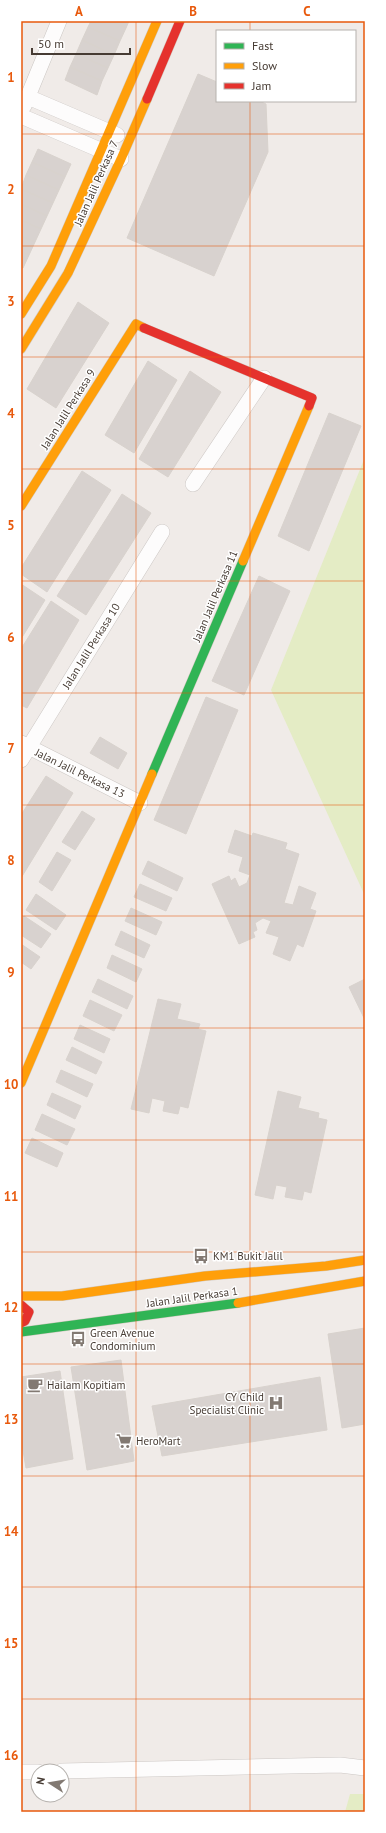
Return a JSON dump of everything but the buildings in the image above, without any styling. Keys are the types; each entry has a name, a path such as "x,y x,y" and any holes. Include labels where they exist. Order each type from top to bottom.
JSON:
{"street":[{"path":"23,108 59,21"},
{"name":"Jalan Jalil Perkasa 7","path":"21,314 51,266 157,21"},
{"name":"Jalan Jalil Perkasa 7","path":"21,349 68,273 121,159 180,21"},
{"path":"23,108 109,132 129,140"},
{"path":"23,108 100,151 121,159"},
{"name":"Jalan Jalil Perkasa 9","path":"21,506 136,324 264,378"},
{"path":"193,484 264,378"},
{"name":"Jalan Jalil Perkasa 11","path":"21,1083 312,398 264,378"},
{"name":"Jalan Jalil Perkasa 10","path":"24,750 162,532"},
{"name":"Jalan Jalil Perkasa 13","path":"24,750 140,803"},
{"name":"Jalan Jalil Perkasa 1","path":"21,1296 62,1296 205,1276 326,1266 365,1260"},
{"name":"Jalan Jalil Perkasa 1","path":"21,1332 84,1325 288,1295 365,1281"},
{"path":"21,1305 29,1312 25,1321 21,1323"},
{"path":"70,1771 340,1765 365,1768"}],"green space":[{"path":"365,457 365,896 271,690"},
{"path":"350,1794 365,1794 365,1812 345,1812"}],"traffic: fast":[{"path":"152,774 243,561"},
{"path":"21,1332 238,1303"}],"traffic: slow":[{"path":"21,314 51,266 157,21"},
{"path":"21,349 68,273 147,99"},
{"path":"21,506 136,324 144,328"},
{"path":"243,561 309,406"},
{"path":"21,1083 152,774"},
{"path":"21,1296 62,1296 205,1276 326,1266 365,1260"},
{"path":"238,1303 365,1281"}],"traffic: jam":[{"path":"147,99 180,21"},
{"path":"144,328 312,398 309,406"},
{"path":"21,1305 29,1312 25,1321 21,1323"}],"place":[{"name":"KM1 Bukit Jalil","path":"201,1256"},
{"name":"Green Avenue Condominium","path":"78,1339"},
{"name":"Hailam Kopitiam","path":"35,1385"},
{"name":"CY Child Specialist Clinic","path":"276,1403"},
{"name":"HeroMart","path":"124,1441"}]}
